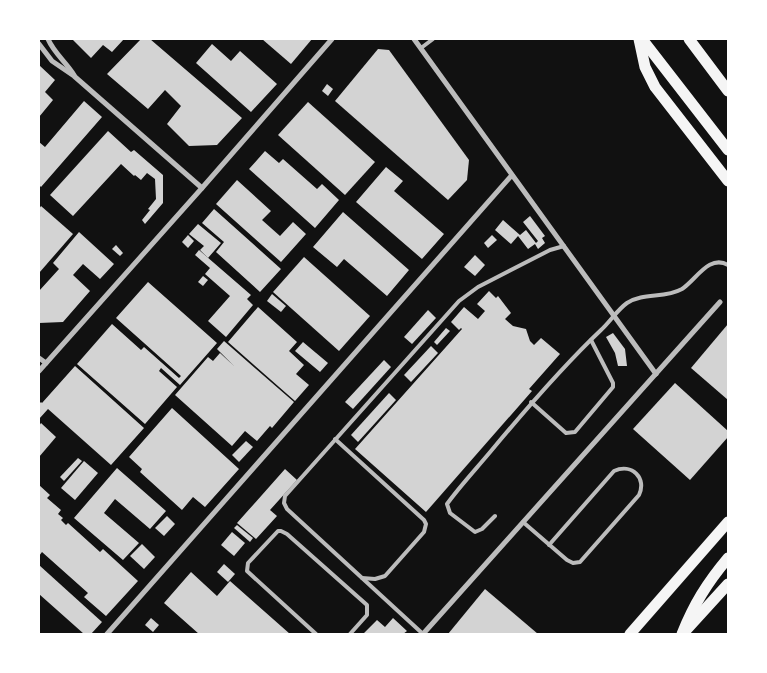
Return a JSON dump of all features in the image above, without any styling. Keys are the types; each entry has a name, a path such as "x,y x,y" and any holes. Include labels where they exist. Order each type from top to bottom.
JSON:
{"main road":[{"path":"640,39 728,150"},
{"path":"640,39 645,67 655,87 728,181"},
{"path":"689,39 728,91"},
{"path":"630,634 728,522"},
{"path":"682,634 698,597 728,558"},
{"path":"682,634 728,584"}],"street":[{"path":"48,39 54,51 68,65 74,76"},
{"path":"39,371 332,39"},
{"path":"414,39 656,374"},
{"path":"39,44 52,61 74,76 202,188"},
{"path":"107,634 512,175"},
{"path":"423,634 720,302"},
{"path":"39,358 46,363"}],"lane":[{"path":"420,48 433,39"},
{"path":"423,634 287,510 284,503 285,496 458,301 478,287 550,250 564,246"},
{"path":"495,516 482,529 475,532 471,531 450,513 447,504 532,402 624,305 635,298 664,296 679,291 713,263 720,262 728,265"},
{"path":"532,402 566,433 575,432 613,387 613,383 591,340"},
{"path":"335,439 424,520 426,524 424,532 385,576 375,579 362,578"},
{"path":"523,522 549,545 570,562 577,563 583,560 639,496 642,486 639,477 628,468 614,470 549,545"},
{"path":"316,634 248,571 248,563 278,531 287,534 367,605 367,615 350,634"}],"building":[{"path":"72,39 124,39 112,52 103,45 91,58"},
{"path":"141,39 150,39 242,118 217,145 189,146 167,124 181,106 165,90 148,109 107,74"},
{"path":"262,39 312,39 291,64"},
{"path":"212,44 231,61 240,51 277,84 251,112 196,63"},
{"path":"378,49 389,50 469,160 467,180 448,200 335,101"},
{"path":"39,65 55,80 45,92 53,100 39,117"},
{"path":"327,84 333,89 328,96 322,91"},
{"path":"84,101 102,117 41,187 39,185 39,142 45,147"},
{"path":"308,102 375,162 345,195 278,135"},
{"path":"108,131 131,152 134,150 163,175 163,203 145,224 142,220 156,199 155,179 147,173 141,180 121,164 73,216 50,195"},
{"path":"265,151 279,163 283,159 317,189 322,184 339,200 315,228 249,169"},
{"path":"386,167 403,181 394,191 444,234 422,259 356,202"},
{"path":"237,180 271,211 262,220 280,236 293,222 306,234 281,262 216,204"},
{"path":"41,206 73,234 39,273 39,209"},
{"path":"214,209 281,269 260,292 216,252 224,242 202,223"},
{"path":"343,212 409,270 387,296 344,259 337,267 313,247"},
{"path":"530,216 545,236 542,238 545,243 538,249 535,244 528,249 518,236 511,244 495,230 503,220 520,235 526,230 536,243 538,241 523,222"},
{"path":"198,224 221,243 208,258 200,250 204,246 189,234"},
{"path":"79,232 114,264 100,279 83,264 73,275 90,291 63,322 39,323 39,291 59,269 53,263"},
{"path":"188,235 194,241 188,248 182,242"},
{"path":"492,235 497,240 488,248 484,243"},
{"path":"116,245 123,253 120,256 112,249"},
{"path":"199,250 251,295 247,299 253,305 226,337 208,321 230,296 205,274 210,268 195,255"},
{"path":"475,255 485,265 475,276 464,267"},
{"path":"304,257 370,316 339,351 273,292"},
{"path":"203,276 208,280 203,286 198,282"},
{"path":"148,282 217,343 180,385 161,368 159,371 177,387 145,424 77,364 112,324 141,350 144,347 179,378 181,376 116,318"},
{"path":"489,291 496,298 498,296 511,313 505,319 513,326 526,329 530,341 534,345 541,338 560,354 529,389 532,391 426,512 355,449 462,329 459,330 451,322 464,307 478,319 485,311 477,304"},
{"path":"272,294 286,306 281,312 267,301"},
{"path":"258,307 297,342 289,351 304,365 296,374 309,385 295,401 228,342"},
{"path":"428,310 436,318 412,344 404,337"},
{"path":"728,324 728,400 691,368"},
{"path":"446,328 450,331 437,345 434,342"},
{"path":"613,333 625,349 627,366 618,366 615,353 606,337"},
{"path":"224,341 294,402 272,428 270,426 257,441 245,431 232,446 175,395 208,357 213,361 220,353 234,366 217,349"},
{"path":"303,342 328,363 320,372 295,351"},
{"path":"431,346 438,353 411,382 404,375"},
{"path":"384,360 391,367 353,409 345,402"},
{"path":"75,366 144,428 111,465 48,409 39,419 39,404"},
{"path":"675,383 728,431 728,437 690,480 633,429"},
{"path":"389,393 396,400 358,442 351,435"},
{"path":"172,408 239,469 205,507 193,497 182,510 140,472 142,469 129,457"},
{"path":"41,423 56,437 39,457 39,426"},
{"path":"246,441 253,447 239,462 232,455"},
{"path":"78,458 82,461 64,481 60,477"},
{"path":"84,461 98,473 75,500 61,488"},
{"path":"117,468 166,511 150,529 115,499 104,513 139,543 123,560 74,518"},
{"path":"285,469 297,480 270,510 277,516 256,539 237,523"},
{"path":"39,485 50,495 47,498 61,510 58,514 63,518 61,520 66,525 68,523 100,552 103,549 138,581 106,616 84,597 88,593 42,552 39,556"},
{"path":"167,516 175,524 164,536 155,528"},
{"path":"237,525 253,538 250,542 234,528"},
{"path":"232,532 245,543 234,556 221,545"},
{"path":"142,544 155,557 144,569 130,556"},
{"path":"224,564 235,574 228,582 217,572"},
{"path":"39,565 102,622 91,634 84,634 39,594"},
{"path":"191,572 217,596 230,581 290,634 199,634 164,603"},
{"path":"485,589 538,634 448,634"},
{"path":"151,618 159,625 153,632 145,625"},
{"path":"393,618 407,631 403,634 363,634 377,620 385,627"}]}
